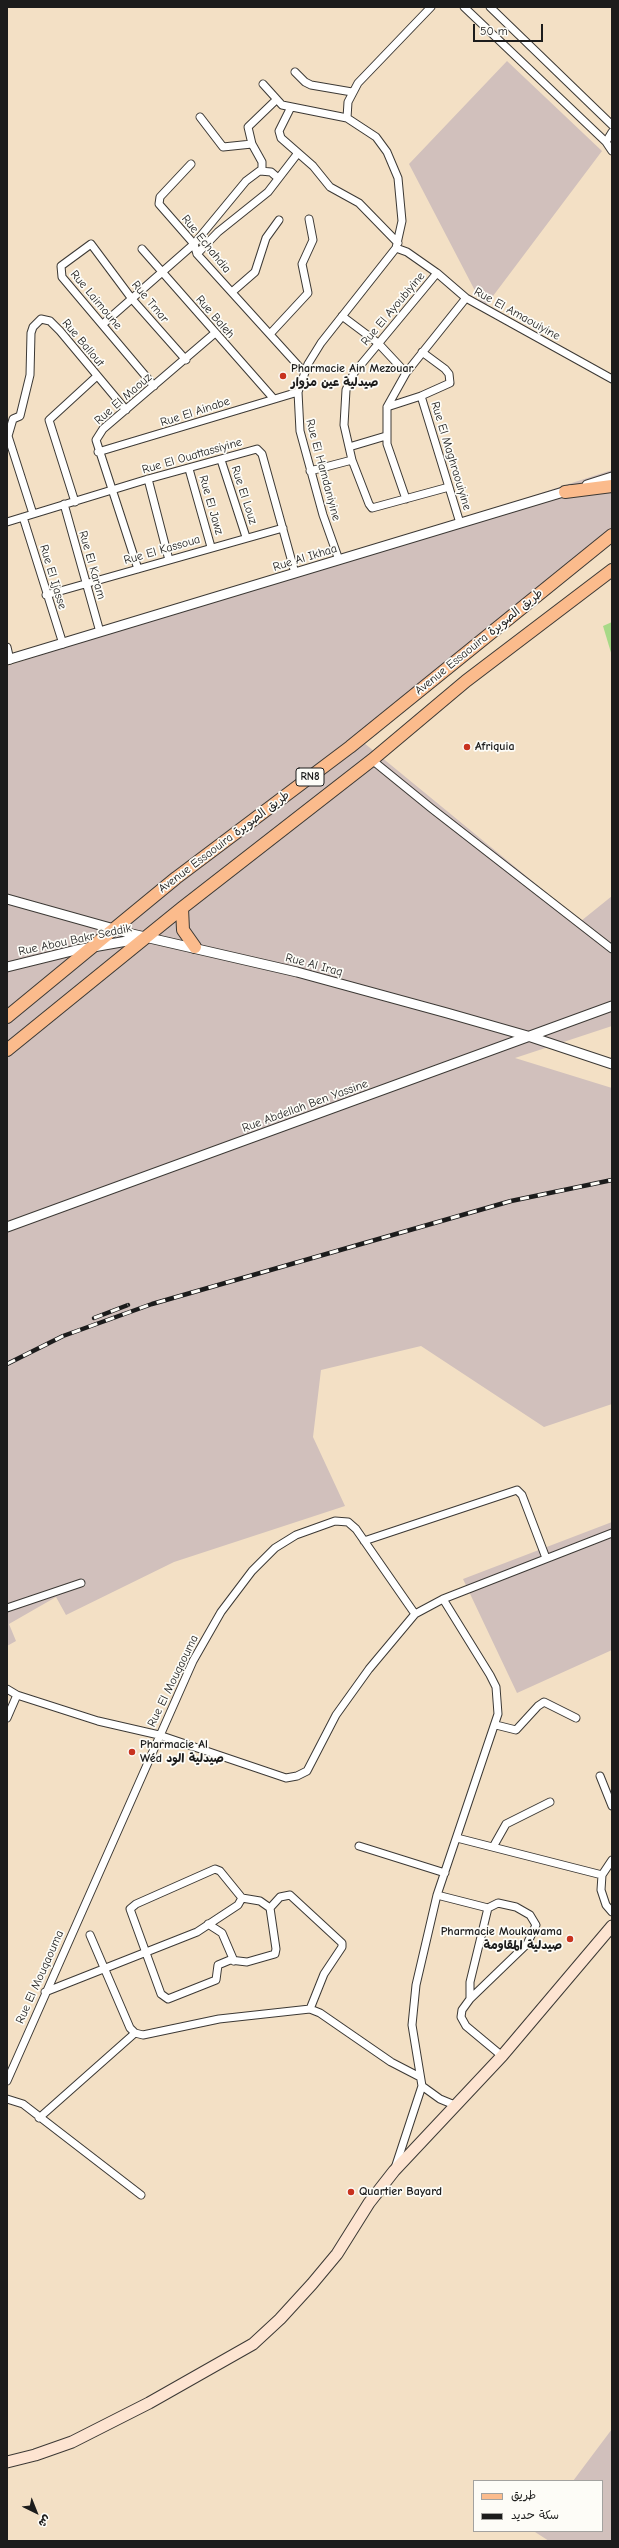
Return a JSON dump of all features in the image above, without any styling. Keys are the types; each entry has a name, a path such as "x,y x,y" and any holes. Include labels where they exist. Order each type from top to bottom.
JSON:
{"main road":[{"path":"565,492 612,480"},
{"name":"Avenue Essaouira طريق الصويرة","path":"7,1017 96,946 176,878 350,747 612,535"},
{"name":"Avenue Essaouira طريق الصويرة","path":"7,1050 182,908 372,760 466,681 612,570"},
{"path":"182,908 183,930 195,947"},
{"path":"7,2462 35,2455 72,2442 149,2403 253,2344 280,2319 337,2254 369,2203 394,2171 457,2106 502,2056 612,1926"}],"street":[{"path":"347,118 352,92 358,83 431,7"},
{"path":"464,7 606,142 612,151"},
{"path":"490,7 612,125"},
{"path":"295,72 305,82 311,85 352,92"},
{"path":"264,84 276,100 291,107 347,118 377,138 396,168 402,221 397,245"},
{"path":"260,171 262,162 252,144 248,131 249,125 276,100"},
{"path":"291,107 278,133 330,187 360,203 397,245"},
{"path":"200,118 223,146 252,144"},
{"path":"606,142 612,132"},
{"path":"197,254 222,228 261,199 298,153"},
{"name":"Rue Echahdia","path":"191,164 159,201 159,204 194,244 197,254 304,372"},
{"path":"102,324 132,299 161,271 194,244 246,181 260,171 270,172 278,178"},
{"path":"232,292 255,272 266,238 279,220"},
{"path":"270,334 308,293 302,264 313,240 309,220"},
{"name":"Rue Laimoune","path":"100,256 91,244 67,262 60,270 62,277 154,386"},
{"name":"Rue El Amaouiyine","path":"397,245 437,273 466,298 612,379"},
{"name":"Rue El Hamdaniyine","path":"339,560 310,471 299,426 298,392 304,372 318,347 397,245"},
{"name":"Rue Baleh","path":"142,249 215,334 273,398"},
{"name":"Rue Tmar","path":"100,256 132,299 186,360"},
{"name":"Rue El Ayoubiyine","path":"437,273 354,373 346,390 344,425 352,460 370,507 376,508 449,488"},
{"path":"406,499 387,444 387,407 406,373 466,298"},
{"path":"342,316 378,343 406,373"},
{"name":"Rue Ballout","path":"7,436 13,419 20,416 30,375 31,333 33,327 41,319 45,319 55,326 126,410"},
{"name":"Rue El Maouz","path":"138,569 98,452 96,444 97,436 103,429 215,334"},
{"path":"387,407 421,396 448,384 451,381 445,370 422,352"},
{"path":"75,502 49,420 97,376"},
{"name":"Rue El Ainabe","path":"98,452 193,425 273,398 298,392"},
{"name":"Rue El Maghraouiyine","path":"421,396 460,523"},
{"path":"7,436 33,514"},
{"path":"348,447 386,436"},
{"name":"Rue El Ouattassiyine","path":"7,522 148,479 189,469 253,450 260,450 295,573"},
{"name":"Rue El Louz","path":"221,460 246,537"},
{"path":"310,471 352,460"},
{"name":"Rue El Jawz","path":"189,469 211,547"},
{"path":"148,479 169,560"},
{"name":"Rue Al Ikhaa","path":"8,660 565,492"},
{"name":"Rue El Karam","path":"64,504 100,632"},
{"name":"Rue El Ijasse","path":"23,517 63,644"},
{"name":"Rue El Kassoua","path":"46,594 246,537 283,528"},
{"path":"7,647 8,660"},
{"path":"372,760 431,808 612,949"},
{"name":"Rue Al Iraq","path":"7,899 147,937 195,947 305,974 531,1037 612,1064"},
{"name":"Rue Abou Bakr Seddik","path":"7,967 96,946 147,937"},
{"name":"Rue Abdellah Ben Yassine","path":"7,1227 531,1037 612,1006"},
{"path":"364,1541 516,1490 522,1495 546,1558"},
{"name":"Rue El Mouqaouma","path":"7,2081 192,1661 221,1612 252,1571 275,1548 296,1535 335,1521 348,1522 364,1541 415,1614"},
{"path":"7,1688 17,1695 98,1721 159,1735 286,1778 297,1776 307,1771 336,1715 369,1669 415,1614 442,1599 612,1533"},
{"path":"7,1608 81,1583"},
{"path":"394,2171 422,2086 412,2025 416,1984 437,1895 496,1725 499,1702 496,1687 442,1599"},
{"path":"7,1718 17,1695"},
{"path":"496,1725 516,1730 538,1706 544,1702 576,1718"},
{"path":"600,1776 612,1806"},
{"path":"493,1847 506,1824 550,1802"},
{"path":"457,1838 602,1874"},
{"path":"359,1846 445,1873"},
{"path":"612,1860 602,1874 601,1890 606,1905 612,1912"},
{"path":"215,1869 220,1871 242,1898 260,1901 270,1908 276,1948 275,1954 247,1962 234,1960 216,1966 218,1975 216,1980 168,2000 161,1994 131,1914 132,1906 215,1869"},
{"path":"270,1908 280,1898 290,1895 342,1943 342,1947 324,1974 310,2009"},
{"path":"437,1895 488,1908 498,1903 516,1907 530,1915 536,1925 527,1944 515,1958 470,1999 462,2010 464,2022 502,2056"},
{"path":"45,1992 197,1932 238,1904 242,1898"},
{"path":"470,1999 470,1982 488,1908"},
{"path":"208,1924 222,1933 234,1960"},
{"path":"90,1935 130,2028 134,2033 143,2035 219,2019 310,2009 320,2013 391,2062 420,2077"},
{"path":"39,2118 134,2033"},
{"path":"422,2086 440,2099 457,2106"},
{"path":"7,2099 23,2104 39,2118 141,2195"}],"shaded area":[{"path":"507,61 602,151 484,308 409,164"},
{"path":"612,470 612,528 530,603 358,738 581,921 612,896 612,1026 515,1058 612,1088 612,1404 544,1427 421,1346 321,1370 313,1437 345,1506 174,1562 66,1615 56,1597 9,1624 16,1641 7,1646 7,666"},
{"path":"612,1522 612,1650 517,1693 463,1579"},
{"path":"612,2429 612,2541 549,2541 535,2532 603,2532 603,2480 574,2480"}],"green space":[{"path":"612,622 612,656 603,626"}],"railway":[{"path":"7,1364 63,1336 152,1304 511,1201 612,1180"},
{"path":"94,1318 128,1305"}],"place":[{"name":"Pharmacie Ain Mezouar صيدلية عين مزوار","path":"283,376"},
{"name":"Afriquia","path":"467,747"},
{"name":"Pharmacie Al Wéd صيدلية الود","path":"132,1752"},
{"name":"Pharmacie Moukawama صيدلية المقاومة","path":"570,1939"},
{"name":"Quartier Bayard","path":"351,2192"}]}
